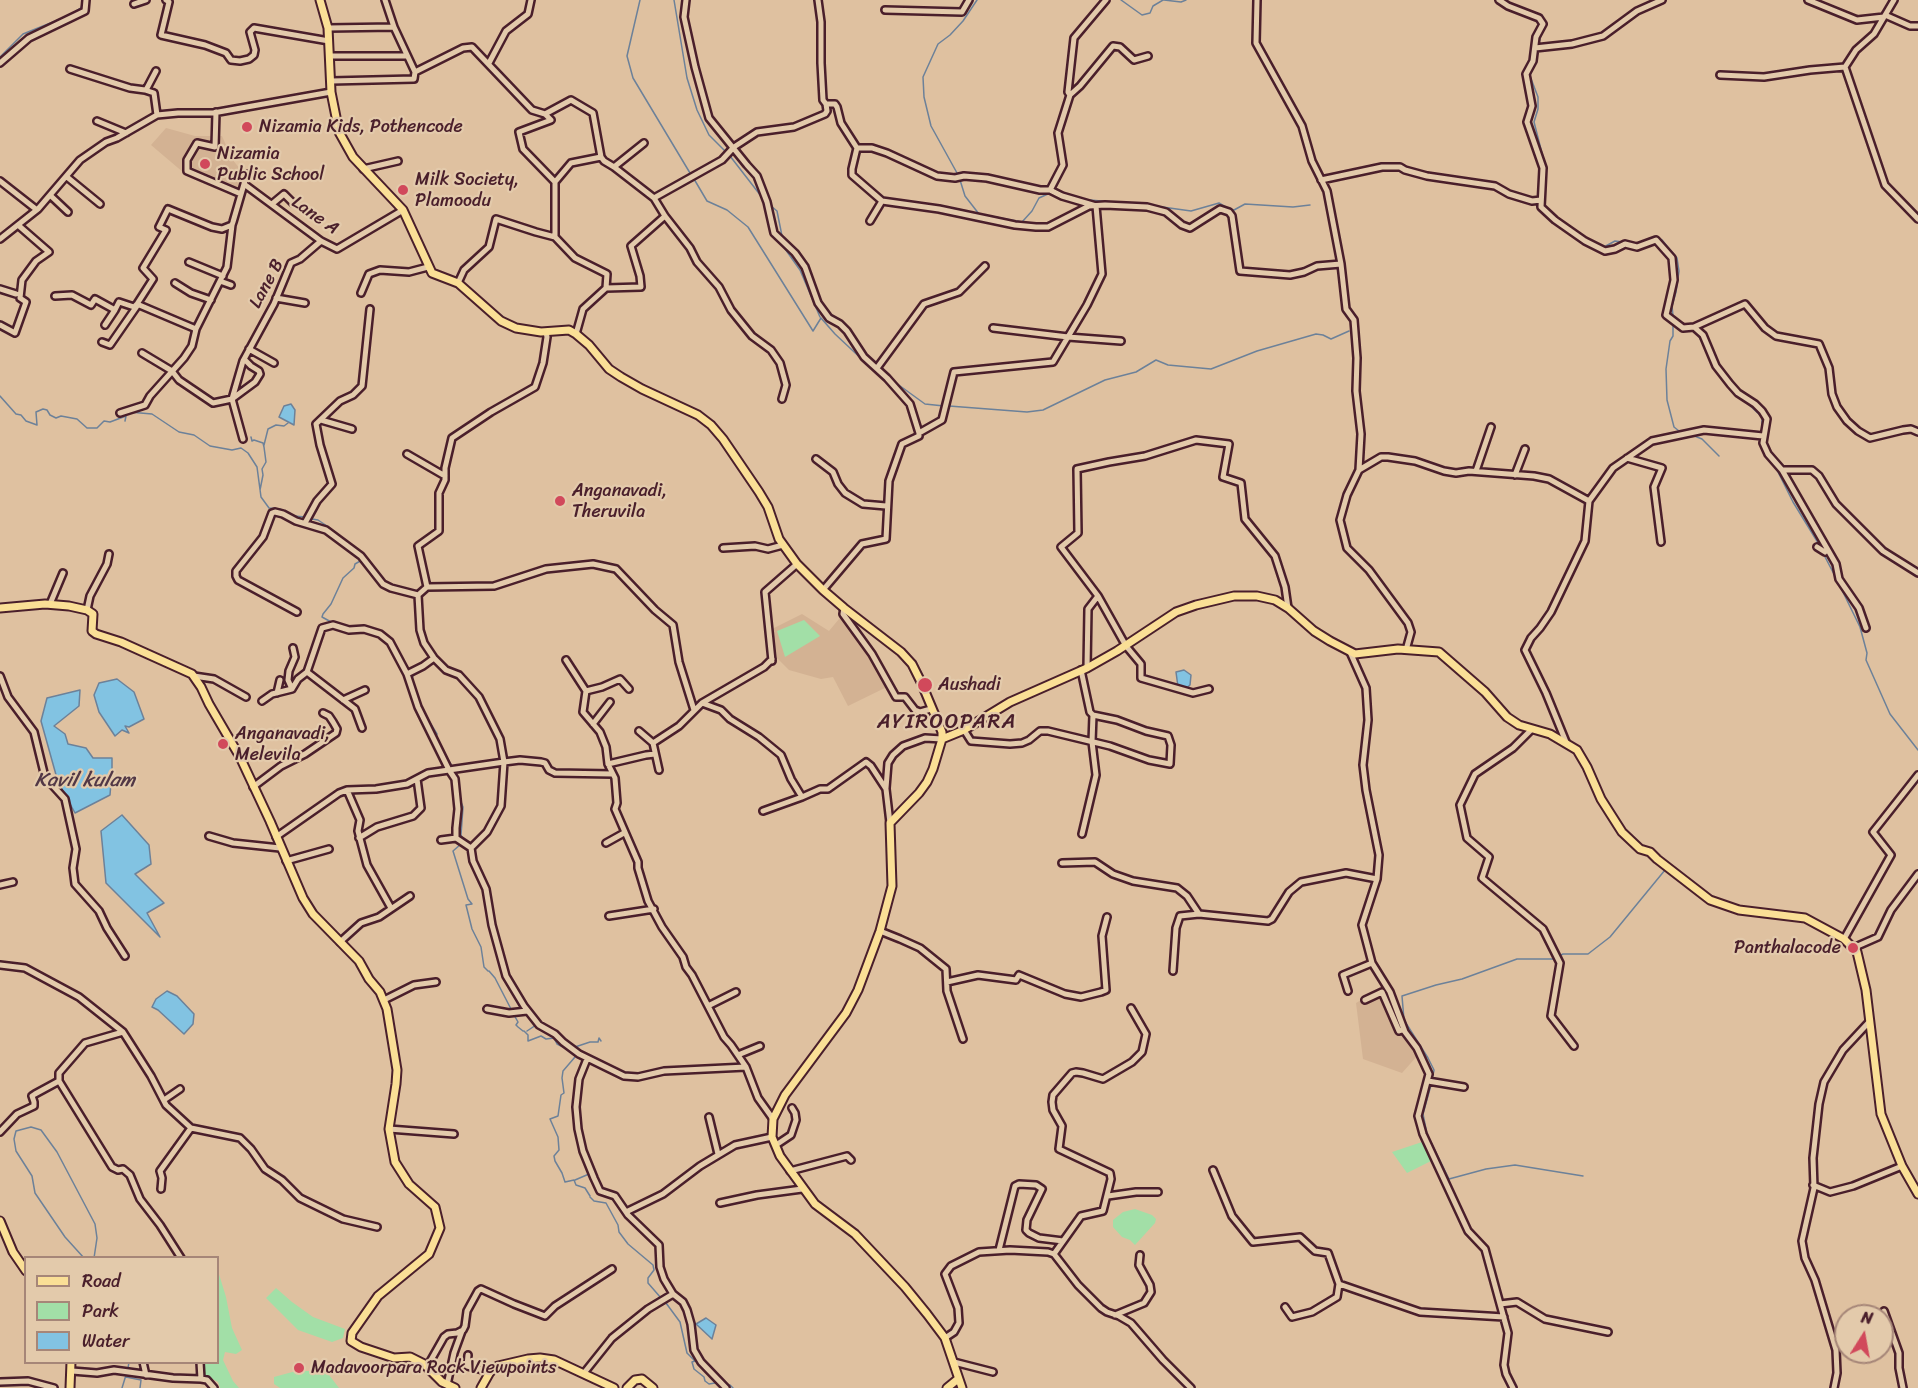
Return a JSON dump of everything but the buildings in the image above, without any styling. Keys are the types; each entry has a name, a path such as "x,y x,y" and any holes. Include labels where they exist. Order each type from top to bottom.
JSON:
{"main road":[{"path":"320,0 328,28 331,92 339,132 353,157 403,210 432,273 458,284 501,321 516,328 546,332 569,330 589,345 609,369 621,377 698,415 711,424 768,507 783,545 797,564 823,590 901,652 912,664 942,732 933,770 919,793 890,823 892,886 880,931 858,990 846,1012 785,1095 772,1119 774,1141 780,1156 802,1189 820,1210 863,1241 905,1287 945,1338 962,1388"},
{"path":"942,739 964,730 1010,702 1084,669 1125,646 1176,612 1234,596 1257,596 1275,600 1288,608 1314,631 1355,654 1398,649 1439,652 1485,692 1507,717 1532,729 1550,734 1577,750 1601,799 1622,832 1640,849 1650,852 1710,900 1739,910 1805,918 1844,939 1857,952 1870,1021 1881,1114 1902,1166 1918,1194"},
{"path":"0,608 50,604 87,609 93,614 92,631 96,634 185,669 194,676 240,757 300,892 313,914 359,961 384,1000 397,1070 389,1130 395,1162 415,1191 435,1207 440,1228 429,1254 378,1296 352,1333 351,1341 361,1347 394,1358 410,1357 427,1367 447,1385 455,1388"},
{"path":"0,1221 13,1252 24,1267"},
{"path":"481,1388 490,1371 498,1366 540,1358 554,1360 614,1388"},
{"path":"70,1388 71,1364"},
{"path":"627,1388 635,1380 642,1379 653,1388"},
{"path":"947,1388 958,1379"}],"street":[{"path":"0,63 29,38 85,11 86,0"},
{"path":"134,4 146,0"},
{"path":"166,0 170,2 161,35 205,45 226,53 231,60 240,61 254,55 255,50 250,32 254,28 329,41"},
{"path":"331,81 414,79 415,72 394,27 385,0"},
{"path":"489,63 506,31 528,14 531,0"},
{"path":"686,0 684,17 709,118 760,181 774,233 795,253 805,267 818,303 829,318 847,331 864,357 910,404 919,434"},
{"path":"654,198 722,160 734,147 757,132 794,127 825,114 827,111 823,100 820,63 821,22 818,0"},
{"path":"885,10 962,12 969,0"},
{"path":"1070,95 1068,92 1074,38 1106,0"},
{"path":"1257,0 1256,43 1302,126 1312,161 1327,191 1341,264 1346,309 1354,320 1357,358 1356,391 1361,434 1359,470 1347,495 1340,520 1347,548 1369,570 1403,614 1410,632 1406,650"},
{"path":"1499,0 1539,18 1543,24 1536,38 1533,62 1526,74 1532,106 1527,122 1543,168 1541,207 1585,241 1605,251 1626,244 1637,247 1656,240 1672,258 1674,280 1666,315 1683,328 1694,327 1745,304 1765,328 1776,336 1819,344 1829,368 1832,394 1837,407 1858,431 1870,438 1911,429 1918,432"},
{"path":"1535,48 1572,44 1603,36 1637,11 1662,0"},
{"path":"1808,0 1857,20 1885,16 1910,26 1918,26"},
{"path":"1845,67 1856,50 1874,34 1894,0"},
{"path":"328,28 394,27"},
{"path":"1050,190 1063,165 1058,133 1070,95 1113,46 1120,47 1134,60 1148,56"},
{"path":"415,72 463,48 472,47 532,110 545,114 551,120 519,132 523,149 555,182"},
{"path":"330,56 407,56"},
{"path":"1720,75 1764,77 1845,67"},
{"path":"1845,67 1885,185 1918,219"},
{"path":"70,69 154,93 157,115"},
{"path":"147,90 156,71"},
{"path":"0,238 37,210 80,160 106,142 157,115 216,112 331,92"},
{"path":"545,114 571,100 592,112 601,157 654,198 690,248 697,262 719,287 731,310 752,336 771,350 780,363 786,386 782,399"},
{"path":"826,104 835,104 841,123 857,148 852,176 882,201 1036,227 1048,227 1089,206 1147,207 1166,212 1186,228 1195,225 1216,210 1223,209 1232,216 1240,271 1290,275 1317,266 1341,264"},
{"path":"216,112 215,147 197,143 187,160 187,171 241,194"},
{"path":"97,120 126,133"},
{"path":"614,166 644,143"},
{"path":"857,148 872,148 887,153 937,176 987,178 1040,190 1050,190 1096,206"},
{"path":"555,237 555,182 571,163 601,157"},
{"path":"363,169 398,161"},
{"path":"1321,180 1382,167 1400,167 1427,176 1495,186 1509,194 1532,201 1541,200"},
{"path":"120,413 145,405 192,346 196,329 226,267 232,225 247,174"},
{"path":"67,177 100,204"},
{"path":"0,182 37,210"},
{"name":"Lane A","path":"244,184 321,241 337,249 403,210"},
{"name":"Lane A","path":"272,204 284,194 293,203"},
{"path":"51,196 68,212"},
{"path":"870,221 882,201"},
{"path":"823,590 862,544 886,539 889,481 902,444 919,436 942,420 954,372 1053,362 1102,274 1096,206"},
{"path":"102,342 110,345 153,279 143,268 166,230 159,227 168,209 213,227 222,229 232,225"},
{"path":"576,334 583,309 606,288 641,287 631,246 665,216"},
{"path":"458,284 464,270 489,247 496,219 555,237 575,258 607,274 606,288"},
{"path":"0,325 15,333 26,302 20,298 22,280 36,261 49,252 18,225"},
{"name":"Lane B","path":"232,399 244,359 276,298 291,263 300,259 321,241"},
{"path":"189,262 231,285"},
{"path":"877,368 924,304 959,292 985,266"},
{"path":"361,293 369,274 380,270 409,272 428,267"},
{"path":"175,283 191,293 211,300"},
{"path":"0,289 16,294"},
{"path":"55,296 72,295 91,305 95,299 115,310"},
{"path":"276,298 305,303"},
{"path":"105,325 119,302 134,307 137,304"},
{"path":"137,304 196,329"},
{"path":"305,524 317,501 332,484 316,424 340,401 353,395 362,386 370,309"},
{"path":"1694,327 1703,335 1716,366 1738,393 1755,404 1767,419 1763,443 1768,454 1782,470 1836,564 1839,579 1859,608 1866,628"},
{"path":"993,328 1068,337 1121,340"},
{"path":"427,588 418,546 439,531 439,493 445,480 453,438 537,385 546,348 546,332"},
{"path":"249,349 274,363"},
{"path":"142,353 172,371 179,380 213,403 232,399 255,382 260,374 259,370 244,359"},
{"path":"232,399 243,439"},
{"path":"321,420 352,429"},
{"path":"1476,471 1491,428"},
{"path":"1566,742 1525,650 1531,638 1551,612 1585,541 1589,501 1613,468 1652,441 1704,430 1763,436"},
{"path":"1209,689 1193,693 1141,678 1141,664 1125,646 1098,596 1061,547 1078,533 1077,469 1145,456 1196,440 1229,444 1223,477 1241,483 1245,519 1275,556 1285,587 1288,608"},
{"path":"1515,475 1525,449"},
{"path":"407,454 445,476"},
{"path":"1359,470 1381,457 1415,461 1450,472 1476,471 1549,479 1589,501"},
{"path":"1627,458 1662,468 1654,487 1661,542"},
{"path":"816,459 833,472 845,493 863,504 886,506"},
{"path":"1782,470 1812,470 1836,504 1882,551 1918,573"},
{"path":"297,612 238,580 236,576 236,571 263,537 272,513 278,512 326,530 361,556 383,584 418,595"},
{"path":"723,548 755,546 768,549 783,545"},
{"path":"1817,547 1826,552"},
{"path":"87,609 90,596 107,564 109,554"},
{"path":"418,595 427,588 494,586 546,569 593,564 616,569 655,610 673,625 679,662 694,710"},
{"path":"653,743 679,726 702,703 764,668 772,661 765,592 797,564"},
{"path":"50,604 63,573"},
{"path":"418,595 420,630 424,643 446,670 459,675 479,697 500,740 504,762 501,806 487,832 471,848"},
{"path":"1082,834 1096,775 1092,742 1093,715 1090,712 1084,669 1088,609 1098,596"},
{"path":"844,608 843,614 872,654 896,697 905,697 915,710 931,709"},
{"path":"262,701 277,693 292,689 298,679 307,672 322,628 333,625 349,630 364,629 380,634 390,642 407,674 418,707 455,779 458,803 456,838"},
{"path":"292,689 288,680 295,657 293,648"},
{"path":"1350,652 1366,688 1368,720 1363,765 1379,855 1377,879 1362,925 1372,963 1390,992 1404,1029 1426,1063 1428,1081 1418,1116 1423,1134 1468,1231 1485,1249 1508,1333 1504,1365 1513,1388"},
{"path":"407,674 434,658"},
{"path":"566,660 586,691 583,712 600,732 606,747 613,774 617,803 615,809 638,862 648,901 662,927 683,957 686,967 724,1037 746,1066 758,1098 772,1119"},
{"path":"307,672 355,709 362,728"},
{"path":"0,676 8,697 34,732 45,777 64,799 76,849 73,868 75,884 99,911 125,956"},
{"path":"194,676 214,679 246,697"},
{"path":"586,691 620,679 629,689"},
{"path":"277,693 280,680"},
{"path":"343,700 365,690"},
{"path":"593,724 610,702"},
{"path":"702,703 721,710 730,719 759,737 781,755 802,797"},
{"path":"253,787 281,766 305,754 336,733 337,729 333,722 323,713"},
{"path":"964,730 969,740 976,742 1022,743 1040,731 1048,731 1170,764 1171,745 1168,736 1146,731 1125,722 1093,715"},
{"path":"1532,729 1513,748 1475,774 1460,804 1467,838 1489,857 1482,878 1543,929 1560,963 1551,1016 1574,1046"},
{"path":"639,731 653,743 659,770"},
{"path":"890,823 886,789 888,764 893,754 903,746 925,738 942,739"},
{"path":"609,764 655,754"},
{"path":"276,837 329,799 347,790 396,787 429,773 520,760 545,763 549,770 555,773 613,774"},
{"path":"763,811 814,791 828,789 864,762 871,766 886,789"},
{"path":"1844,939 1891,855 1873,832 1918,775"},
{"path":"359,838 394,820 413,816 421,808 417,779"},
{"path":"347,790 360,820 359,838 367,865 392,908"},
{"path":"606,843 624,833"},
{"path":"209,836 232,843 280,848"},
{"path":"441,840 456,838 471,848 473,861 486,889 492,925 506,975 527,1011 539,1025 555,1034 568,1047 587,1059 624,1076 638,1077 664,1071 746,1066"},
{"path":"286,861 329,849"},
{"path":"1062,863 1095,862 1113,874 1132,881 1177,888 1187,896 1199,914"},
{"path":"1173,971 1176,928 1180,916 1199,914 1268,921 1272,919 1289,892 1301,882 1346,873 1377,879"},
{"path":"1853,948 1878,937 1891,910 1918,874"},
{"path":"0,885 13,882"},
{"path":"340,942 361,923 379,917 410,896"},
{"path":"609,916 654,909"},
{"path":"947,982 978,975 1016,980 1019,975 1065,994 1081,997 1101,992 1106,990 1102,936 1107,918"},
{"path":"880,931 920,948 946,969 946,991 963,1039"},
{"path":"1348,991 1343,975 1372,963"},
{"path":"0,965 25,968 79,998 123,1032 152,1076 166,1105 191,1128 240,1138 265,1169 282,1179 300,1198 343,1219 377,1227"},
{"path":"384,1000 414,985 436,982"},
{"path":"708,1006 736,992"},
{"path":"1365,1000 1382,992 1399,1031 1404,1029"},
{"path":"1054,1254 1080,1216 1103,1211 1111,1179 1110,1173 1059,1149 1062,1126 1053,1110 1053,1095 1072,1073 1083,1073 1103,1079 1132,1062 1142,1052 1146,1034 1131,1008"},
{"path":"487,1009 509,1013 527,1011"},
{"path":"1834,1388 1837,1373 1834,1340 1802,1247 1802,1241 1814,1188 1813,1158 1824,1082 1843,1050 1870,1021"},
{"path":"123,1032 85,1043 59,1073 59,1081 111,1167 128,1171 140,1199 180,1256"},
{"path":"738,1055 760,1046"},
{"path":"587,1059 579,1079 577,1096 578,1129 583,1151 600,1191 615,1196 626,1212 658,1245 660,1267 673,1294 687,1310 694,1350 701,1362 726,1388"},
{"path":"0,1132 17,1114 33,1106 32,1096 59,1081"},
{"path":"1428,1081 1464,1087"},
{"path":"164,1100 180,1089"},
{"path":"626,1212 663,1194 718,1154 735,1145 774,1141 791,1135 796,1120 792,1108"},
{"path":"709,1116 718,1154"},
{"path":"161,1189 160,1171 191,1128"},
{"path":"389,1130 454,1134"},
{"path":"790,1171 847,1156 851,1160"},
{"path":"1813,1185 1830,1192 1853,1186 1902,1166"},
{"path":"1213,1170 1232,1216 1253,1242 1300,1237 1315,1251 1328,1253 1339,1284 1337,1297 1312,1312 1292,1317 1285,1307"},
{"path":"999,1250 1015,1186 1019,1184 1036,1185 1042,1189 1027,1220 1026,1230 1039,1238 1063,1241"},
{"path":"720,1203 802,1189"},
{"path":"1108,1196 1158,1192"},
{"path":"945,1338 954,1332 959,1323 958,1308 945,1274 951,1266 971,1254 999,1250 1038,1251 1054,1254 1078,1285 1101,1308 1124,1318 1137,1329 1191,1388"},
{"path":"1115,1315 1144,1303 1151,1292 1150,1285 1139,1265 1140,1255"},
{"path":"447,1385 454,1353 465,1326 467,1311 478,1291 481,1289 545,1316 555,1306 612,1269"},
{"path":"1339,1284 1420,1312 1504,1317"},
{"path":"584,1373 612,1338 648,1309 673,1294"},
{"path":"1500,1304 1517,1302 1545,1319 1608,1332"},
{"path":"427,1367 444,1338 448,1334 457,1334 463,1330"},
{"path":"1894,1339 1899,1353 1903,1388"},
{"path":"468,1355 466,1366 490,1371"},
{"path":"954,1362 993,1372"},
{"path":"143,1364 146,1375"},
{"path":"200,1364 201,1379"},
{"path":"72,1371 97,1373 114,1370 201,1379 207,1380 214,1388"},
{"path":"0,1382 28,1381 54,1388"}],"shaded area":[{"name":"Nizamia Public School","path":"166,128 195,136 222,136 232,159 240,169 247,171 238,195 184,173 151,145"},
{"path":"844,613 893,684 848,706 833,677 821,679 789,670 776,657 772,629 802,614 829,631"},
{"path":"1382,988 1403,1033 1418,1055 1402,1073 1363,1059 1356,1003"}],"green space":[{"path":"804,620 820,636 785,657 777,631"},
{"path":"1422,1142 1433,1160 1407,1173 1392,1152"},
{"path":"1135,1209 1152,1215 1156,1219 1135,1245 1122,1237 1113,1227 1113,1220 1123,1212"},
{"path":"219,1274 232,1328 242,1350 236,1354 225,1352 223,1360 239,1388 220,1388 218,1382 203,1374 203,1364 219,1364"},
{"path":"276,1288 313,1317 345,1329 343,1338 332,1342 298,1330 266,1298"},
{"path":"323,1367 339,1388 280,1388 274,1384 274,1377 296,1371 314,1371"}],"water":[{"path":"291,404 295,410 294,425 279,417 284,406"},
{"path":"1184,670 1191,675 1190,685 1182,692 1178,687 1176,672"},
{"path":"117,679 134,692 144,719 129,727 125,726 129,733 122,730 115,736 99,712 94,695 99,683"},
{"name":"Kavil kulam","path":"80,690 79,706 54,726 65,734 68,744 86,748 93,758 112,758 112,769 110,795 75,813 58,782 41,721 47,698"},
{"path":"122,815 149,845 151,864 135,874 164,903 147,913 160,937 106,883 101,831"},
{"path":"167,991 177,996 194,1014 193,1024 184,1034 152,1007 156,999"},
{"path":"706,1318 716,1325 712,1339 696,1324"}],"waterway":[{"path":"640,0 627,56 633,78 690,173"},
{"path":"674,0 687,78 697,110 709,135 725,151"},
{"path":"957,173 931,126 924,97 923,77 938,44 963,21 977,0"},
{"path":"1121,0 1142,15 1150,13 1153,6 1163,0"},
{"path":"1164,0 1181,2 1186,0"},
{"path":"1504,0 1542,15 1544,21"},
{"path":"0,57 23,34 68,16 81,8 83,1"},
{"path":"1538,46 1542,31"},
{"path":"1533,66 1530,76 1538,97 1538,109 1534,122 1545,165"},
{"path":"730,156 761,196"},
{"path":"694,179 707,201 727,210 748,227 813,331 821,318 883,379"},
{"path":"960,180 965,196 979,214 1022,222 1032,211 1039,198 1050,193"},
{"path":"1079,199 1134,204"},
{"path":"1148,205 1191,211 1219,203 1234,210 1245,204 1293,207 1310,205"},
{"path":"1544,205 1585,238 1604,247 1615,241 1623,242"},
{"path":"771,206 777,211 782,236"},
{"path":"1660,239 1677,258 1679,271 1672,306 1673,316"},
{"path":"1636,244 1646,241"},
{"path":"783,246 800,270 820,317"},
{"path":"1673,324 1673,336 1670,341 1666,369 1667,400 1674,427 1679,431"},
{"path":"1681,329 1693,331 1706,348"},
{"path":"949,406 1027,412 1043,410 1105,380 1136,372 1156,360 1168,365 1211,369 1257,351 1316,334 1331,339 1349,331"},
{"path":"896,383 925,404 944,406"},
{"path":"0,396 16,414 37,425 36,412 43,409 56,418 61,416 77,419 87,428 97,428 104,421 110,422 126,416 125,421"},
{"path":"1744,400 1762,417 1762,432"},
{"path":"129,412 152,414 179,432 194,435 210,446 232,450 241,448 248,453 257,467 261,497 269,508 305,517"},
{"path":"264,445 268,429 288,423"},
{"path":"1692,435 1702,439 1719,456"},
{"path":"251,437 252,441 263,443 264,447 266,462 262,469 260,490"},
{"path":"1760,445 1767,456"},
{"path":"1775,466 1793,502 1820,546"},
{"path":"312,519 318,520 344,540"},
{"path":"1823,553 1836,578"},
{"path":"333,623 322,617 323,614 331,604 343,578 354,568 355,564 362,560"},
{"path":"1838,582 1860,627 1867,653 1866,660 1890,714 1918,750"},
{"path":"412,681 413,675"},
{"path":"424,713 437,734 440,746"},
{"path":"445,755 452,766"},
{"path":"459,797 463,807 461,835 464,841"},
{"path":"461,844 453,851 468,899 472,904 466,905 472,929 481,947 484,967 488,971"},
{"path":"1583,1176 1515,1165 1486,1169 1449,1179 1427,1134 1423,1114 1434,1070 1404,1020 1402,996 1462,979 1517,959 1553,959 1563,954 1588,954 1610,937 1665,870"},
{"path":"489,971 512,1011"},
{"path":"514,1015 518,1022 516,1025 523,1031"},
{"path":"527,1031 536,1025"},
{"path":"524,1031 528,1035 528,1041 541,1036 546,1039 554,1038 557,1044 567,1049"},
{"path":"575,1047 598,1042 599,1038 601,1041"},
{"path":"573,1053 575,1057 563,1071 564,1093 561,1095 558,1116 550,1119 558,1137 559,1150 554,1156 565,1182 574,1180 576,1185 585,1188 590,1196"},
{"path":"82,1256 65,1237 35,1193 32,1176 16,1151 14,1139 16,1131 31,1127 41,1130 57,1152 95,1224 97,1238 94,1256"},
{"path":"575,1180 589,1174"},
{"path":"590,1197 594,1201 606,1203 618,1225 619,1232 628,1244 653,1265 654,1270 648,1278 648,1283 661,1298"},
{"path":"666,1303 680,1322 687,1353 695,1361 692,1362 694,1369 709,1384 715,1383 715,1379"},
{"path":"128,1368 129,1364"},
{"path":"122,1388 126,1375"},
{"path":"126,1377 141,1380 140,1388"},
{"path":"727,1386 730,1385 733,1388"}],"place":[{"name":"Nizamia Kids, Pothencode","path":"247,127"},
{"name":"Nizamia Public School","path":"205,164"},
{"name":"Milk Society, Plamoodu","path":"403,190"},
{"name":"Anganavadi, Theruvila","path":"560,501"},
{"name":"Aushadi","path":"925,685"},
{"name":"Anganavadi, Melevila","path":"223,744"},
{"name":"Panthalacode","path":"1853,948"},
{"name":"Madavoorpara Rock Viewpoints","path":"299,1368"}],"district":[{"name":"AYIROOPARA","path":"947,723"}]}
